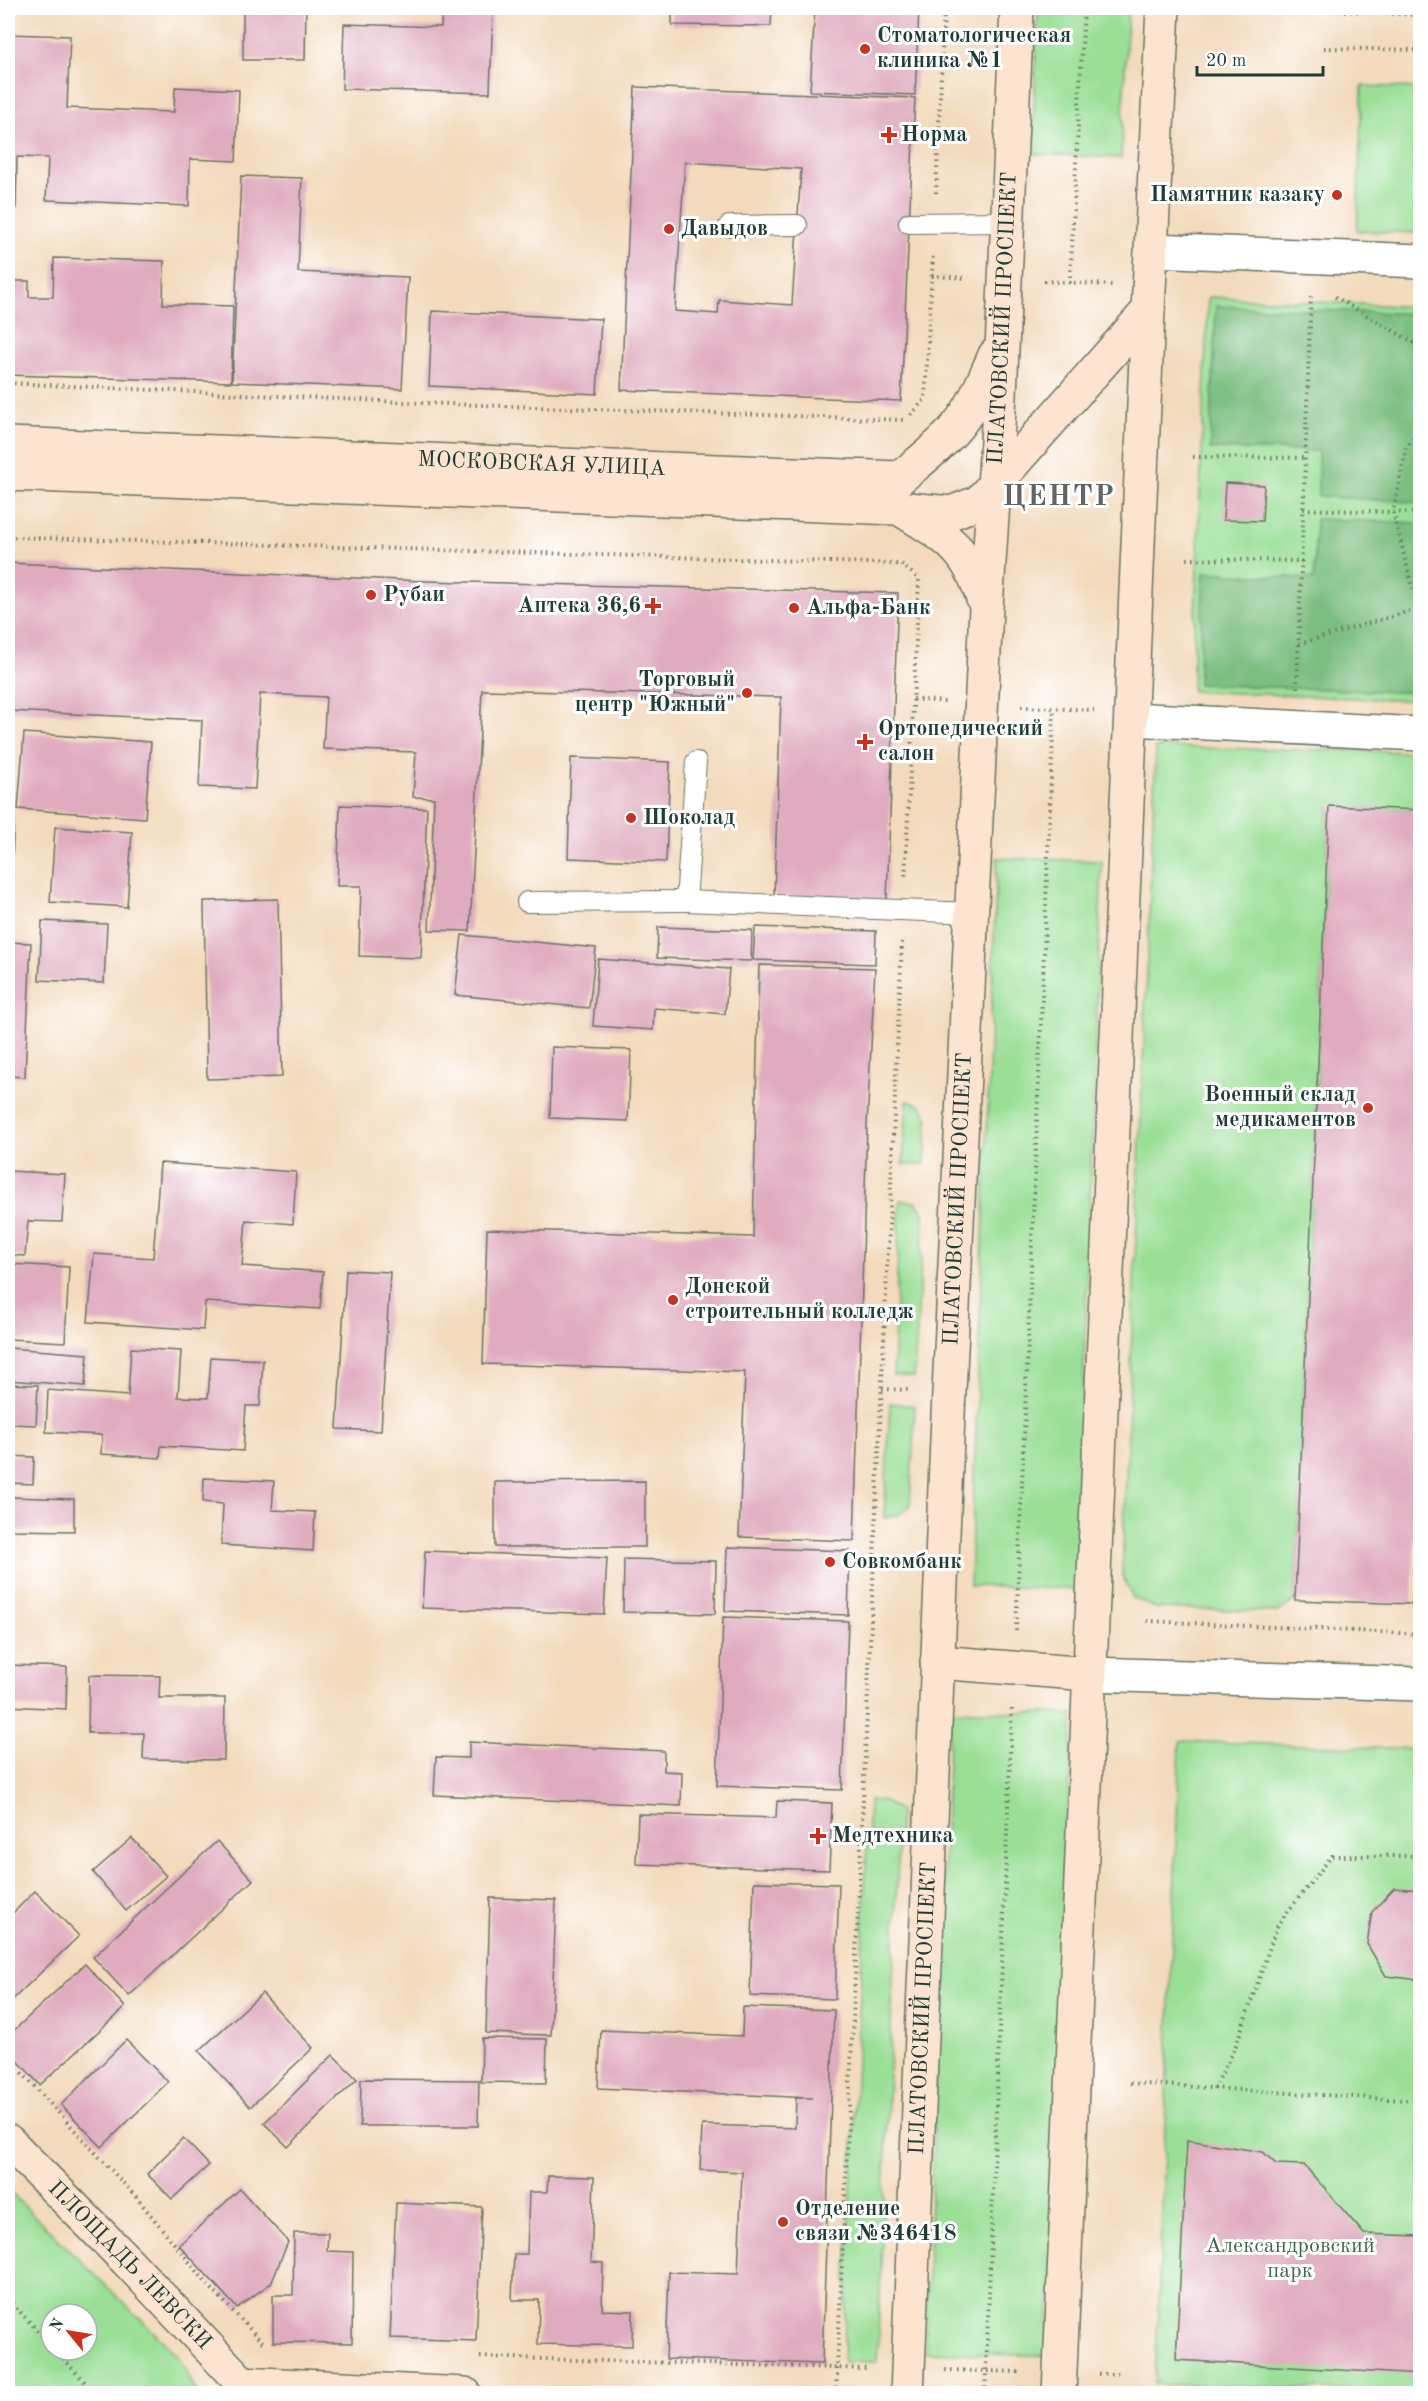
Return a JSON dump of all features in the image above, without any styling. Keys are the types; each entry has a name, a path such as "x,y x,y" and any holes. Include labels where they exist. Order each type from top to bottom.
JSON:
{"main road":[{"name":"ПЛАТОВСКИЙ ПРОСПЕКТ","path":"908,2381 937,1662 986,608 1002,338 1017,8"},
{"path":"1059,2383 1163,8"},
{"name":"МОСКОВСКАЯ УЛИЦА","path":"8,474 897,508 951,513 979,502 1149,299"},
{"name":"МОСКОВСКАЯ УЛИЦА","path":"8,444 900,478 938,446 959,424 976,398 1002,338"},
{"name":"МОСКОВСКАЯ УЛИЦА","path":"897,508 931,529 962,553 976,576 986,608"},
{"path":"937,1662 1089,1674"},
{"name":"ПЛОЩАДЬ ЛЕВСКИ","path":"8,2141 127,2261 242,2388"},
{"path":"242,2388 275,2385 465,2394"}],"street":[{"path":"1152,250 1420,261"},
{"path":"1131,719 1420,734"},
{"path":"1089,1674 1420,1684"}],"lane":[{"path":"909,224 1007,222"},
{"path":"729,226 797,225"},
{"path":"686,901 696,762"},
{"path":"527,902 686,901 972,913"}],"path":[{"path":"8,383 411,403 904,421 925,399 944,8"},
{"path":"1070,283 1084,8"},
{"path":"1324,48 1419,50 1419,8"},
{"path":"1326,10 1418,15"},
{"path":"932,276 1070,283 1149,299"},
{"path":"1297,697 1311,292 1319,292"},
{"path":"1339,293 1328,293 1420,346"},
{"path":"1420,428 1406,448 1393,512 1413,590 1420,597"},
{"path":"1193,456 1306,458"},
{"path":"1303,509 1420,513"},
{"path":"8,537 901,564 919,579 836,2394"},
{"path":"1187,559 1302,561"},
{"path":"1299,644 1420,608"},
{"path":"985,2394 1054,708"},
{"path":"1147,1621 1420,1634"},
{"path":"1214,2089 1236,2045 1278,1924 1332,1856 1420,1856"},
{"path":"8,2061 23,2074 136,2197 209,2286 270,2350 275,2385"},
{"path":"1130,2083 1420,2100"},
{"path":"8,2299 39,2332"},
{"path":"471,2357 837,2368 908,2381 985,2372 1059,2383 1119,2374"},
{"path":"66,2362 96,2394"},
{"path":"1119,2392 1143,2394"}],"green space":[{"path":"1038,8 1128,8 1121,158 1032,154"},
{"path":"1362,86 1420,88 1420,233 1357,231"},
{"path":"1208,297 1420,307 1420,701 1192,691"},
{"path":"1216,306 1420,314 1420,503 1318,496 1318,451 1210,449"},
{"path":"1316,519 1420,523 1420,693 1198,684 1204,572 1314,579"},
{"path":"1156,747 1420,752 1420,810 1329,807 1295,1600 1278,1612 1156,1608 1133,1598 1122,1575"},
{"path":"997,858 1102,861 1076,1589 970,1586"},
{"path":"907,1101 921,1105 928,1118 925,1164 903,1165"},
{"path":"900,1200 916,1202 924,1213 914,1377 893,1375"},
{"path":"890,1403 915,1406 910,1506 898,1515 884,1518"},
{"path":"950,1710 1073,1714 1048,2356 925,2352"},
{"name":"Александровский парк","path":"1180,1741 1420,1749 1420,2393 1155,2384"},
{"path":"869,1800 883,1801 900,1811 877,2362 843,2362"},
{"path":"8,2190 178,2356 197,2393 8,2393"}],"building":[{"path":"243,8 306,8 305,60 243,60"},
{"path":"442,8 493,8 490,93 342,89 344,24 441,27"},
{"path":"672,8 772,8 771,26 672,25"},
{"name":"Стоматологическая клиника №1","path":"815,8 919,8 915,95 810,91"},
{"path":"8,34 70,36 67,108 174,112 175,87 239,90 236,161 190,159 189,206 46,200 48,158 17,157 16,208 8,208"},
{"path":"635,87 915,98 901,401 621,390","holes":["685,162 801,169 792,305 719,300 718,314 675,311"]},
{"path":"241,176 302,178 298,272 408,277 402,389 232,382"},
{"path":"54,258 164,261 163,304 233,306 231,382 8,375 8,281 29,281 29,297 53,297"},
{"path":"432,311 601,319 597,394 429,386"},
{"path":"1225,483 1264,485 1262,521 1223,520"},
{"path":"8,563 424,581 898,593 887,900 774,896 781,697 482,690 470,931 429,930 434,798 413,797 416,752 323,749 326,697 260,694 255,789 199,787 202,720 8,711"},
{"path":"24,733 151,742 145,818 18,809"},
{"path":"571,758 670,762 666,862 568,858"},
{"path":"340,805 427,808 421,958 359,956 361,886 337,886"},
{"name":"Военный склад медикаментов","path":"1329,806 1420,810 1420,1406 1412,1604 1295,1600"},
{"path":"8,817 14,817 11,882 8,882"},
{"path":"55,827 132,832 127,907 50,902"},
{"path":"278,899 282,1077 207,1079 204,901"},
{"path":"42,921 107,924 104,983 39,980"},
{"path":"658,927 752,930 751,961 657,958"},
{"path":"755,927 876,931 875,964 753,960"},
{"path":"462,935 596,948 589,1008 455,995"},
{"path":"8,942 31,943 25,1077 8,1076"},
{"path":"598,959 729,969 725,1014 654,1008 653,1030 593,1026"},
{"name":"Донской строительный колледж","path":"759,965 875,968 867,1126 854,1541 739,1537 745,1372 483,1364 487,1229 753,1237"},
{"path":"552,1047 631,1050 628,1121 550,1118"},
{"path":"160,1163 296,1172 293,1224 246,1220 242,1266 323,1272 320,1309 205,1302 203,1330 88,1322 94,1254 153,1258"},
{"path":"8,1171 65,1174 62,1222 28,1221 25,1256 8,1255"},
{"path":"8,1264 69,1267 65,1342 8,1339"},
{"path":"346,1270 390,1272 381,1431 337,1429"},
{"path":"8,1348 88,1354 85,1386 8,1380"},
{"path":"131,1348 181,1351 178,1397 208,1398 211,1357 263,1360 260,1406 246,1406 243,1451 161,1446 160,1458 101,1454 102,1435 46,1432 48,1390 128,1396"},
{"path":"8,1384 38,1385 36,1425 8,1424"},
{"path":"8,1456 34,1457 33,1484 8,1483"},
{"path":"204,1478 274,1481 272,1510 315,1512 313,1551 221,1545 223,1504 203,1502"},
{"path":"645,1481 645,1547 495,1547 495,1482"},
{"path":"8,1497 74,1499 74,1531 8,1530"},
{"path":"727,1547 850,1551 848,1615 725,1611"},
{"path":"425,1551 607,1558 604,1614 422,1608"},
{"path":"624,1559 716,1561 715,1614 623,1612"},
{"path":"723,1617 848,1621 842,1790 717,1786"},
{"path":"8,1665 67,1667 66,1709 8,1706"},
{"path":"89,1675 160,1676 159,1698 225,1698 224,1760 143,1759 144,1733 88,1733"},
{"path":"469,1742 664,1751 664,1771 682,1772 681,1806 434,1795 436,1757 469,1758"},
{"path":"777,1801 832,1803 829,1870 636,1864 638,1814 776,1818"},
{"path":"132,1838 166,1876 126,1911 93,1872"},
{"path":"217,1841 253,1880 129,1996 93,1957"},
{"path":"754,1882 839,1884 835,1999 750,1996"},
{"path":"1394,1888 1420,1890 1420,1980 1386,1976 1367,1944 1372,1912"},
{"path":"35,1891 79,1936 8,2004 8,1918"},
{"path":"490,1898 556,1900 551,2035 486,2033"},
{"path":"85,1964 125,2007 40,2085 8,2050 8,2036"},
{"path":"262,1993 313,2048 250,2107 199,2051"},
{"name":"Отделение связи №346418","path":"743,2007 834,2010 822,2364 666,2359 669,2272 738,2274 742,2172 700,2170 702,2125 795,2128 796,2098 812,2098 598,2088 601,2030 742,2036"},
{"path":"482,2038 547,2039 546,2083 481,2082"},
{"path":"126,2040 168,2082 102,2147 61,2105"},
{"path":"333,2055 357,2079 288,2147 264,2123"},
{"path":"361,2079 479,2080 478,2126 360,2126"},
{"path":"183,2138 209,2165 172,2199 147,2174"},
{"path":"1187,2140 1263,2152 1276,2164 1304,2165 1364,2234 1420,2236 1420,2375 1176,2360"},
{"path":"548,2176 594,2177 591,2262 603,2263 602,2310 633,2311 632,2346 538,2344 539,2300 512,2300 514,2254 527,2254 529,2192 547,2192"},
{"path":"240,2189 288,2242 271,2283 237,2308 179,2245"},
{"path":"396,2203 482,2207 476,2341 390,2338"},
{"path":"294,2233 328,2233 327,2251 353,2252 352,2343 273,2342 273,2295 293,2295"}],"place":[{"name":"Стоматологическая клиника №1","path":"865,49"},
{"name":"Норма","path":"889,135"},
{"name":"Памятник казаку","path":"1337,195"},
{"name":"Давыдов","path":"669,229"},
{"name":"Рубаи","path":"371,595"},
{"name":"Аптека 36,6","path":"653,606"},
{"name":"Альфа-Банк","path":"794,608"},
{"name":"Торговый центр \"Южный\"","path":"747,693"},
{"name":"Ортопедический салон","path":"865,742"},
{"name":"Шоколад","path":"631,818"},
{"name":"Военный склад медикаментов","path":"1368,1108"},
{"name":"Донской строительный колледж","path":"673,1300"},
{"name":"Совкомбанк","path":"830,1562"},
{"name":"Медтехника","path":"818,1836"},
{"name":"Отделение связи №346418","path":"783,2222"}],"district":[{"name":"ЦЕНТР","path":"1059,498"}]}
